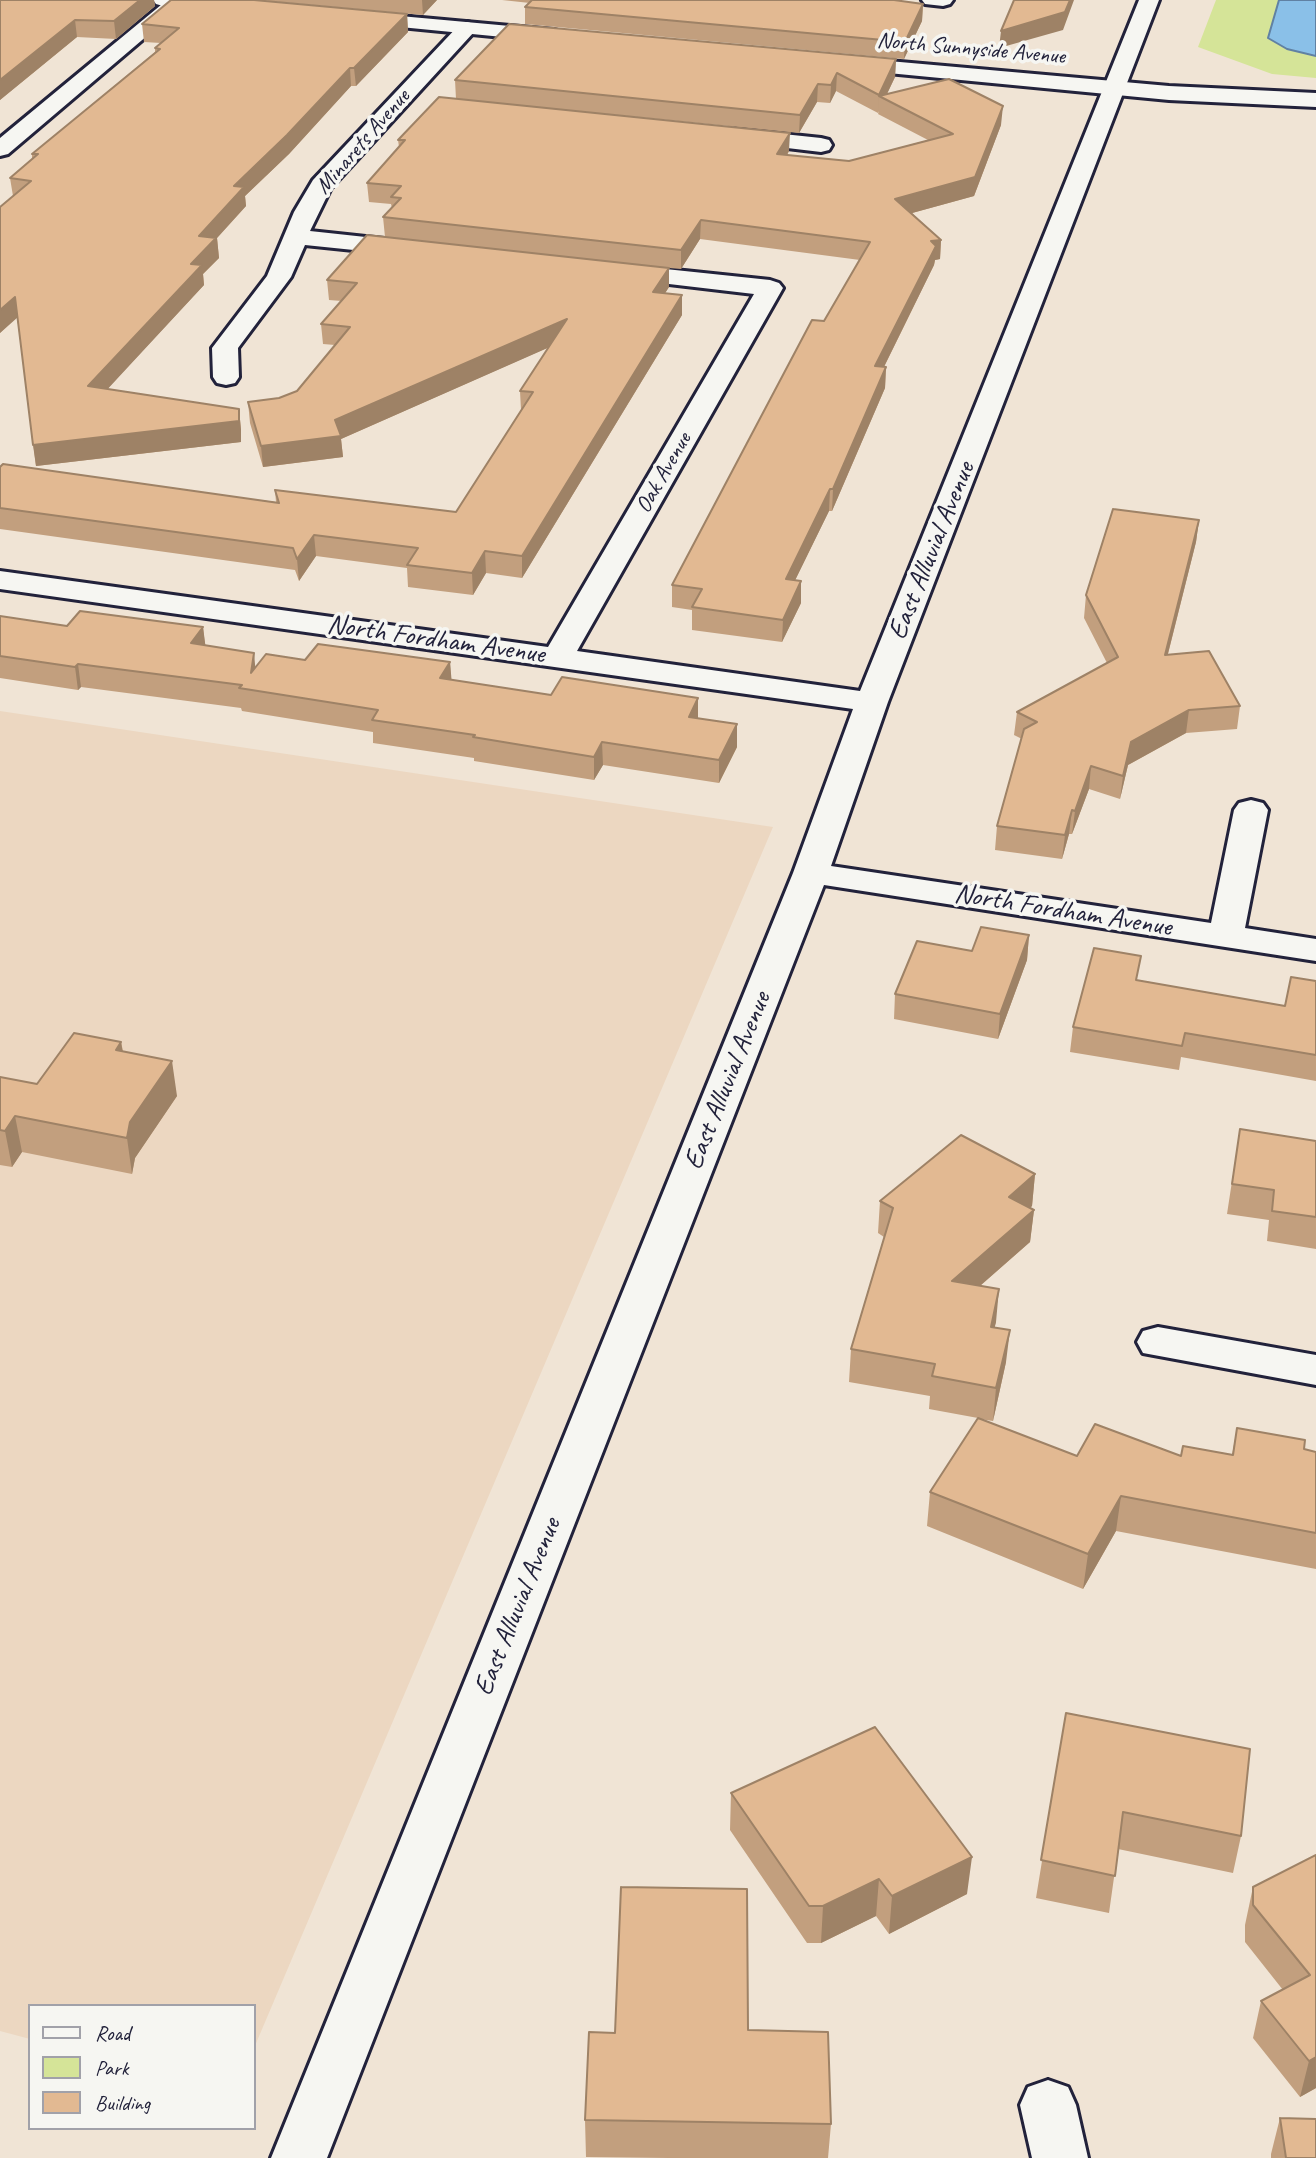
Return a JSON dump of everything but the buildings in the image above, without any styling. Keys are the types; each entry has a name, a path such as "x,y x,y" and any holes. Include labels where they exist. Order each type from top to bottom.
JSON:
{"street":[{"path":"932,0 943,0"},
{"name":"East Alluvial Avenue","path":"299,2158 811,873 872,702 1149,0"},
{"path":"0,149 170,1 247,8"},
{"path":"330,16 578,39"},
{"name":"Minarets Avenue","path":"226,377 225,348 279,277 298,237 306,212 321,185 467,28"},
{"name":"North Sunnyside Avenue","path":"827,62 1115,88 1316,100"},
{"path":"396,102 423,105"},
{"path":"711,134 821,145"},
{"path":"298,237 437,252"},
{"name":"Oak Avenue","path":"558,657 770,288 589,268"},
{"name":"North Fordham Avenue","path":"0,580 872,702"},
{"path":"1226,936 1251,810"},
{"name":"North Fordham Avenue","path":"811,873 1316,950"},
{"path":"1158,1342 1316,1370"},
{"path":"1048,2105 1060,2158"}],"shaded area":[{"path":"0,711 773,827 256,2043 256,2004 28,2004 28,2038 0,2031"}],"green space":[{"path":"1216,0 1316,0 1316,78 1272,74 1198,47"}],"water":[{"path":"1279,0 1316,0 1316,56 1287,49 1268,38"}]}
